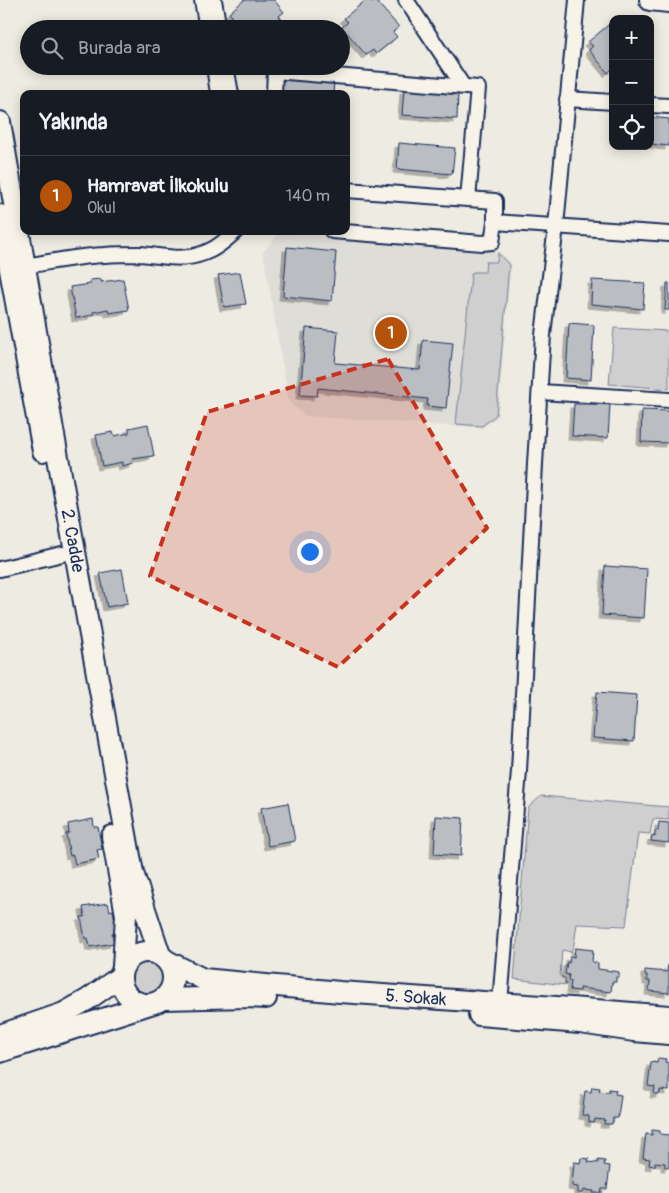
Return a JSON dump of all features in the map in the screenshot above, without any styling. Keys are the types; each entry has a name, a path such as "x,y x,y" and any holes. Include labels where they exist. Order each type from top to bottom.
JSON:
{"main road":[{"path":"650,0 669,2"},
{"name":"2. Cadde","path":"0,122 133,873 163,958"},
{"name":"2. Cadde","path":"0,214 126,916 122,971"},
{"path":"0,1035 64,1013 87,1000 122,971 128,960 135,955 143,952 152,952 163,958 172,968 173,985 169,993 155,1002 0,1052"},
{"name":"5. Sokak","path":"163,958 203,980 669,1016"},
{"path":"122,971 121,984 130,999 138,1003 155,1002"},
{"name":"5. Sokak","path":"155,1002 248,997 580,1023 669,1034"}],"street":[{"path":"202,0 205,20"},
{"path":"214,0 217,20"},
{"path":"406,0 463,86"},
{"path":"500,1003 519,771 543,335 556,226 577,0"},
{"path":"215,75 217,90"},
{"path":"228,75 230,90"},
{"path":"274,90 275,75"},
{"path":"325,75 478,88 468,199"},
{"path":"567,100 609,102"},
{"path":"654,105 669,106"},
{"path":"350,190 495,201 495,222 492,242 482,243 350,232"},
{"path":"495,222 669,234"},
{"path":"25,266 104,255 139,254 173,259 183,258 211,250 231,235"},
{"path":"540,392 669,400"},
{"path":"0,569 62,554"}],"highlighted area":[{"path":"388,359 487,528 338,667 150,576 207,412"}],"shaded area":[{"path":"278,235 315,235 498,250 511,263 498,416 482,428 305,416 289,402 263,252"},
{"path":"498,253 509,265 496,415 482,426 456,424 471,275 473,272 485,272 486,262 497,262"},
{"path":"614,328 669,331 669,389 609,384"},
{"path":"541,796 669,807 669,820 653,819 650,834 638,833 626,926 577,924 571,952 562,950 560,976 565,978 566,985 514,979 528,808"},
{"path":"149,960 156,961 162,965 166,971 166,985 162,991 156,995 149,996 142,995 136,991 132,985 131,978 132,971 136,965 142,961"}],"building":[{"path":"244,0 274,0 284,12 279,16 282,20 227,20 232,16 229,13"},
{"path":"366,0 371,0 372,2 375,0 399,27 393,32 397,37 376,54 373,50 366,55 350,36 350,20 344,18"},
{"path":"609,24 608,73 589,50 593,46 588,42"},
{"path":"280,79 334,83 333,90 279,90"},
{"path":"404,89 458,93 457,119 402,115"},
{"path":"654,117 669,119 669,146 654,144"},
{"path":"399,143 455,148 452,174 397,169"},
{"path":"287,247 336,252 332,301 283,296"},
{"path":"240,272 246,304 224,307 218,275"},
{"path":"101,279 101,282 123,279 129,310 109,313 108,309 93,312 93,315 76,318 70,287 90,284 90,280"},
{"path":"592,280 645,283 643,309 591,304"},
{"path":"667,283 669,283 669,310 665,310"},
{"path":"569,323 594,325 591,380 566,378"},
{"path":"306,328 338,331 335,363 420,370 423,340 453,343 446,408 427,406 428,399 318,388 317,396 300,395"},
{"path":"574,404 610,404 608,438 572,436"},
{"path":"642,410 669,411 669,443 641,442"},
{"path":"148,424 154,456 132,459 133,463 122,466 122,462 102,466 96,435 113,432 114,436 129,433 129,428"},
{"path":"605,566 647,569 644,618 602,615"},
{"path":"122,569 128,603 107,607 100,573"},
{"path":"597,692 637,695 634,741 593,738"},
{"path":"288,803 295,841 268,846 261,808"},
{"path":"436,816 463,818 461,856 434,854"},
{"path":"93,819 94,827 98,827 102,849 97,850 99,859 75,864 73,855 70,856 66,834 69,833 68,824"},
{"path":"659,822 669,823 669,843 651,841 652,836 655,837 655,831 658,831"},
{"path":"108,903 110,911 113,910 117,933 112,933 114,943 90,947 88,938 85,939 81,917 85,917 83,907"},
{"path":"575,948 593,950 592,962 598,963 598,969 619,972 616,982 612,982 611,992 580,988 580,991 570,990 571,981 568,981 569,975 565,974 567,962 569,963 570,956 574,957"},
{"path":"668,965 669,993 649,991 650,981 647,981 645,970 667,972"},
{"path":"658,1058 666,1059 665,1062 669,1063 669,1091 660,1090 660,1094 654,1094 655,1087 648,1086 651,1062 657,1063"},
{"path":"592,1087 600,1088 599,1091 609,1092 609,1089 616,1090 615,1094 621,1095 618,1118 613,1118 612,1124 604,1124 605,1120 595,1119 594,1123 589,1122 589,1116 582,1115 585,1091 591,1092"},
{"path":"652,1130 660,1131 660,1134 669,1135 669,1167 665,1167 665,1163 655,1162 655,1166 649,1165 650,1159 643,1158 646,1134 652,1135"},
{"path":"581,1158 589,1159 588,1162 598,1163 598,1160 605,1161 604,1165 610,1166 607,1189 602,1189 601,1193 584,1190 583,1193 578,1193 578,1187 572,1186 574,1162 580,1163"}],"place":[{"name":"Hamravat İlkokulu","path":"391,333"}]}
